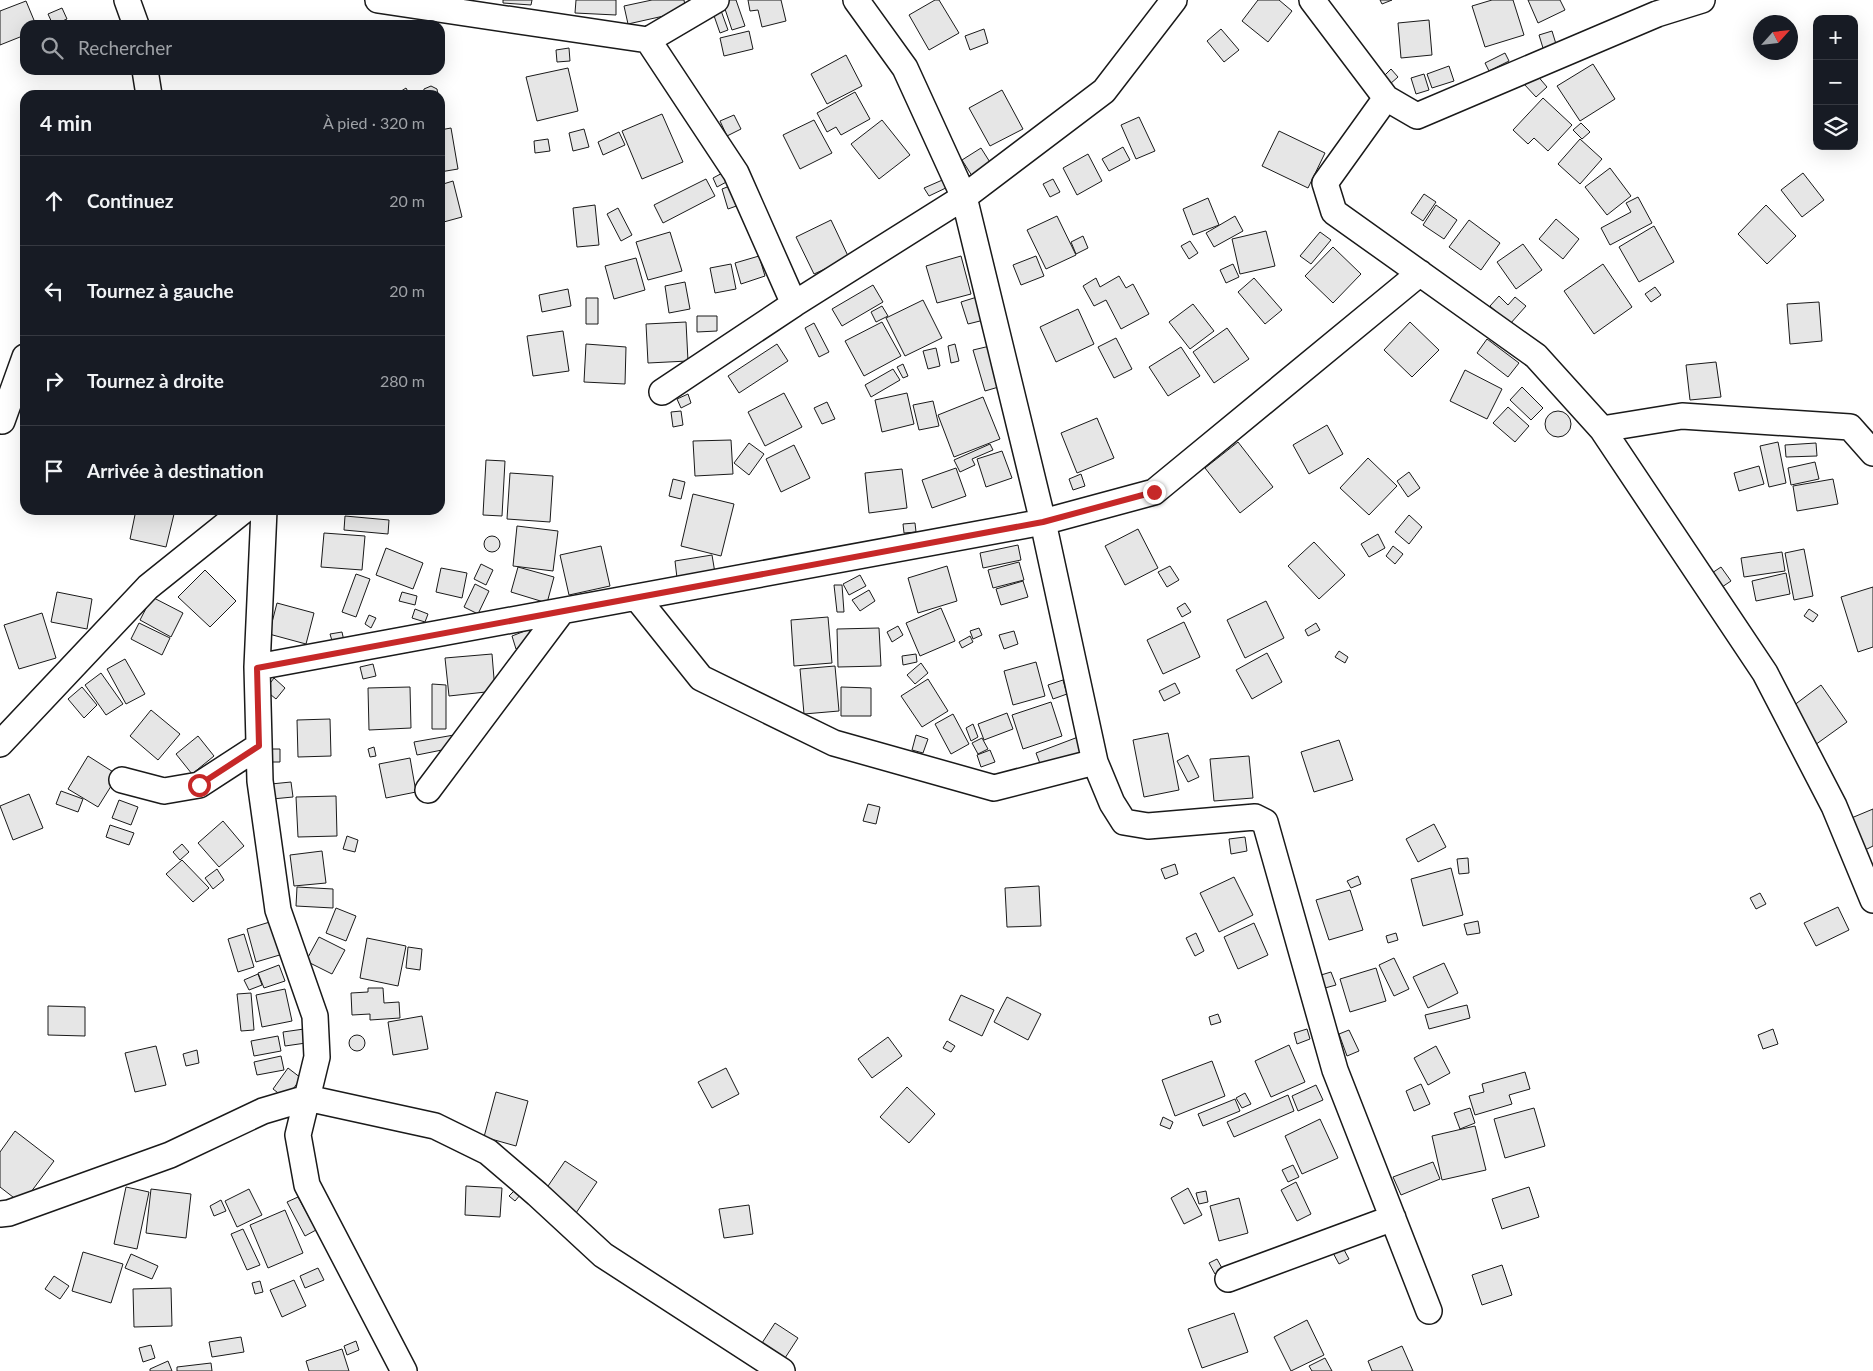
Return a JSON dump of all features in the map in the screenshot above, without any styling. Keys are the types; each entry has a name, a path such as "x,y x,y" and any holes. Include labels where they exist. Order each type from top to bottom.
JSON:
{"street":[{"path":"127,0 134,20"},
{"path":"378,0 648,40 716,0"},
{"path":"856,0 905,68 964,197 1043,522 1095,762 1112,803 1124,822 1148,826 1255,817 1265,822 1335,1070 1429,1311"},
{"path":"662,392 794,304 964,197 1104,91 1174,0"},
{"path":"1312,0 1386,98 1417,116 1657,14 1702,0"},
{"path":"648,40 736,173 794,304"},
{"path":"146,75 148,90"},
{"path":"1386,98 1325,183 1334,212 1536,356 1602,429 1765,673 1834,806 1873,900"},
{"path":"257,668 1043,522 1154,492 1420,272"},
{"path":"2,421 20,371"},
{"path":"1602,429 1682,416 1850,427 1873,453"},
{"path":"0,744 148,587 238,515"},
{"path":"264,515 257,668 260,781 278,910 315,1016 317,1057 298,1135 307,1185 404,1371"},
{"path":"637,598 701,678 834,743 994,788 1095,762"},
{"path":"428,790 562,611"},
{"path":"122,780 164,792 199,785 259,746"},
{"path":"0,1214 9,1213 170,1155 263,1111 306,1098 435,1126 488,1152 537,1194 603,1256 782,1371"},
{"path":"1228,1279 1393,1218"}],"building":[{"path":"503,0 532,0 531,5 503,3"},
{"path":"576,0 616,0 616,15 575,13"},
{"path":"652,0 684,0 686,11 628,24 624,6"},
{"path":"722,0 736,0 745,26 732,30"},
{"path":"748,0 781,0 786,21 762,27 758,10 750,11"},
{"path":"935,0 939,0 959,33 929,50 909,15"},
{"path":"1258,0 1279,0 1292,11 1268,42 1242,21"},
{"path":"1380,0 1392,0 1382,4"},
{"path":"1492,0 1513,0 1524,35 1485,47 1472,6"},
{"path":"1528,0 1560,0 1565,10 1538,23"},
{"path":"26,1 34,20 20,20 20,37 0,45 0,11"},
{"path":"719,5 728,30 720,33 711,7"},
{"path":"62,8 67,19 51,20 48,14"},
{"path":"1429,20 1432,55 1401,58 1398,23"},
{"path":"984,29 988,43 970,50 965,36"},
{"path":"1221,29 1239,50 1224,62 1207,41"},
{"path":"749,31 753,49 724,56 720,38"},
{"path":"1552,31 1556,44 1543,48 1539,35"},
{"path":"569,48 570,61 557,62 556,50"},
{"path":"1505,53 1509,61 1489,71 1485,63"},
{"path":"846,55 862,86 827,104 811,74"},
{"path":"1593,64 1615,99 1580,121 1557,86"},
{"path":"1449,66 1454,81 1432,88 1427,74"},
{"path":"568,68 578,111 537,121 526,77"},
{"path":"1391,69 1398,77 1390,84 1383,77"},
{"path":"1424,74 1429,90 1416,94 1411,78"},
{"path":"1536,74 1547,87 1536,97 1524,84"},
{"path":"431,86 437,90 424,90"},
{"path":"1002,90 1023,129 990,146 969,108"},
{"path":"855,92 870,119 841,135 836,127 827,132 817,113"},
{"path":"1543,98 1572,125 1548,151 1534,138 1528,144 1513,130"},
{"path":"662,114 683,162 642,179 622,131"},
{"path":"734,115 741,129 727,136 720,121"},
{"path":"1139,117 1155,151 1136,159 1121,125"},
{"path":"814,120 832,153 800,169 783,135"},
{"path":"882,120 910,155 879,179 851,144"},
{"path":"1581,123 1590,132 1582,139 1573,130"},
{"path":"451,128 458,169 445,171 445,129"},
{"path":"584,129 589,147 573,151 569,133"},
{"path":"1279,131 1325,153 1308,188 1262,166"},
{"path":"619,132 625,145 603,155 598,142"},
{"path":"548,139 550,151 535,153 534,141"},
{"path":"1580,139 1602,159 1580,184 1558,164"},
{"path":"1123,147 1130,160 1109,171 1102,159"},
{"path":"981,148 993,167 974,179 962,160"},
{"path":"1088,154 1102,181 1077,195 1063,168"},
{"path":"1610,168 1631,196 1607,215 1585,187"},
{"path":"728,170 732,179 717,187 713,178"},
{"path":"1803,173 1824,200 1802,217 1781,190"},
{"path":"947,178 950,186 929,196 924,188"},
{"path":"706,179 715,196 663,223 654,205"},
{"path":"1053,179 1060,192 1050,197 1043,184"},
{"path":"453,181 462,217 445,222 445,183"},
{"path":"735,184 742,204 728,209 722,189"},
{"path":"1424,194 1436,202 1423,221 1411,213"},
{"path":"1638,197 1652,223 1610,245 1601,228 1631,212 1626,203"},
{"path":"1208,198 1219,225 1193,235 1183,209"},
{"path":"595,205 599,245 577,247 573,208"},
{"path":"1436,205 1457,220 1444,239 1423,225"},
{"path":"1766,205 1796,236 1767,264 1738,234"},
{"path":"618,208 632,235 621,241 607,214"},
{"path":"1057,216 1076,255 1046,269 1027,230"},
{"path":"1235,216 1243,231 1214,247 1206,233"},
{"path":"1556,219 1579,239 1563,259 1539,239"},
{"path":"831,220 849,258 814,274 796,237"},
{"path":"1469,220 1500,243 1481,270 1449,247"},
{"path":"1654,226 1674,262 1639,282 1619,247"},
{"path":"1266,231 1275,266 1240,274 1232,239"},
{"path":"670,232 682,271 648,280 636,242"},
{"path":"1320,232 1331,240 1311,264 1300,256"},
{"path":"1083,236 1088,248 1076,254 1071,242"},
{"path":"1190,241 1198,253 1189,259 1181,246"},
{"path":"1523,244 1542,270 1516,289 1497,262"},
{"path":"1333,247 1361,274 1333,303 1305,276"},
{"path":"759,256 765,276 741,284 735,263"},
{"path":"961,256 971,294 937,303 926,266"},
{"path":"1036,256 1044,276 1021,285 1013,265"},
{"path":"636,258 645,290 614,299 605,266"},
{"path":"731,264 736,289 715,293 710,268"},
{"path":"1233,264 1239,277 1226,283 1220,270"},
{"path":"1603,264 1632,307 1594,334 1564,291"},
{"path":"1119,276 1126,288 1133,284 1149,314 1121,329 1106,300 1094,306 1083,286 1096,278 1100,287"},
{"path":"1254,278 1282,310 1265,324 1238,292"},
{"path":"685,282 690,309 669,313 665,286"},
{"path":"873,285 883,302 842,326 832,309"},
{"path":"1655,287 1661,295 1651,302 1645,294"},
{"path":"568,289 571,306 542,312 539,295"},
{"path":"1499,296 1508,305 1515,297 1526,306 1510,324 1490,306"},
{"path":"977,297 984,320 968,324 961,302"},
{"path":"586,298 598,298 598,324 586,324"},
{"path":"923,300 942,338 905,356 886,318"},
{"path":"1819,302 1822,341 1790,344 1787,304"},
{"path":"1193,304 1214,331 1190,349 1169,322"},
{"path":"882,306 888,316 876,322 871,312"},
{"path":"1078,309 1094,344 1056,362 1040,327"},
{"path":"697,316 717,316 717,331 697,332"},
{"path":"686,322 688,361 648,363 646,324"},
{"path":"882,322 901,356 864,376 845,341"},
{"path":"1410,322 1439,350 1412,377 1384,350"},
{"path":"814,323 829,352 819,357 805,328"},
{"path":"1227,328 1249,359 1214,383 1193,352"},
{"path":"563,331 569,371 533,376 527,336"},
{"path":"1116,338 1132,369 1114,378 1098,347"},
{"path":"1487,339 1519,363 1508,377 1477,353"},
{"path":"586,344 626,347 625,384 584,382"},
{"path":"777,344 788,361 739,393 728,376"},
{"path":"955,344 959,361 951,363 948,346"},
{"path":"990,346 1002,386 985,391 973,350"},
{"path":"1181,347 1200,376 1168,396 1149,367"},
{"path":"936,348 940,366 928,369 923,351"},
{"path":"1716,362 1721,397 1690,400 1686,365"},
{"path":"903,364 908,376 903,378 897,367"},
{"path":"893,369 900,380 871,397 865,385"},
{"path":"1465,370 1502,389 1487,419 1450,401"},
{"path":"1522,387 1543,408 1531,420 1510,400"},
{"path":"784,393 802,427 765,446 748,412"},
{"path":"907,393 914,424 882,432 875,400"},
{"path":"688,394 691,403 681,408 677,399"},
{"path":"983,397 1000,439 954,457 938,415"},
{"path":"933,401 939,426 919,430 913,405"},
{"path":"827,402 835,419 822,424 814,408"},
{"path":"1508,407 1529,426 1515,442 1493,423"},
{"path":"681,411 683,425 673,427 671,412"},
{"path":"1558,411 1567,415 1571,424 1567,433 1558,437 1549,433 1545,424 1549,415"},
{"path":"1097,418 1114,458 1077,473 1061,433"},
{"path":"1327,425 1343,454 1309,474 1293,445"},
{"path":"731,440 733,474 695,476 693,441"},
{"path":"1238,442 1273,487 1240,513 1205,468"},
{"path":"1778,442 1786,483 1769,487 1760,446"},
{"path":"749,443 764,454 749,475 734,463"},
{"path":"1816,443 1817,456 1786,457 1785,445"},
{"path":"990,444 993,450 972,459 975,465 960,472 954,460"},
{"path":"794,445 810,478 781,492 766,459"},
{"path":"1002,451 1012,478 986,487 977,459"},
{"path":"1368,458 1397,486 1369,515 1340,488"},
{"path":"486,460 505,461 502,516 483,515"},
{"path":"1815,462 1819,479 1791,485 1788,468"},
{"path":"1759,466 1764,484 1739,491 1734,473"},
{"path":"956,468 966,496 932,508 922,480"},
{"path":"902,469 907,508 869,513 865,473"},
{"path":"1409,472 1420,488 1408,497 1397,481"},
{"path":"510,473 553,476 550,522 507,519"},
{"path":"1081,474 1085,486 1073,490 1069,479"},
{"path":"673,479 685,482 681,499 669,496"},
{"path":"1833,479 1838,504 1797,511 1793,486"},
{"path":"693,494 734,504 721,556 681,546"},
{"path":"135,515 174,515 166,547 130,539"},
{"path":"1409,515 1422,527 1409,544 1395,532"},
{"path":"345,516 389,520 388,534 344,530"},
{"path":"915,523 916,532 904,533 903,524"},
{"path":"517,526 558,531 553,571 513,566"},
{"path":"1138,529 1158,568 1125,585 1105,546"},
{"path":"324,533 365,536 362,570 321,567"},
{"path":"1378,534 1385,548 1369,557 1361,544"},
{"path":"492,536 498,538 500,544 498,550 492,552 486,550 484,544 486,538"},
{"path":"1314,542 1345,575 1319,599 1288,566"},
{"path":"1018,545 1021,560 983,568 980,553"},
{"path":"601,546 610,586 569,595 560,555"},
{"path":"1393,546 1403,554 1395,564 1386,556"},
{"path":"386,548 423,563 413,589 376,575"},
{"path":"1804,549 1813,596 1794,600 1785,553"},
{"path":"1782,552 1785,571 1744,577 1741,558"},
{"path":"712,555 715,573 677,578 675,561"},
{"path":"1019,562 1024,580 993,588 988,570"},
{"path":"481,564 493,570 486,585 474,579"},
{"path":"947,566 957,601 918,613 908,578"},
{"path":"1170,566 1179,580 1167,587 1158,572"},
{"path":"518,567 554,577 547,603 511,592"},
{"path":"1721,567 1731,581 1719,589 1709,575"},
{"path":"441,568 467,573 462,598 436,592"},
{"path":"205,570 236,601 210,627 178,597"},
{"path":"1786,573 1790,594 1756,601 1752,581"},
{"path":"356,574 370,579 356,617 342,612"},
{"path":"860,575 866,586 849,595 843,584"},
{"path":"1023,581 1028,597 1001,605 996,589"},
{"path":"475,584 489,591 478,614 464,607"},
{"path":"834,585 842,585 844,612 837,612"},
{"path":"1873,587 1873,647 1858,652 1841,597"},
{"path":"869,590 875,601 860,611 852,600"},
{"path":"57,592 92,599 87,629 51,622"},
{"path":"402,592 417,596 415,605 399,601"},
{"path":"152,597 183,613 171,637 140,620"},
{"path":"1266,601 1284,638 1245,658 1227,620"},
{"path":"277,603 314,613 306,644 269,634"},
{"path":"1185,603 1191,612 1182,617 1177,608"},
{"path":"941,608 955,641 920,656 906,623"},
{"path":"415,609 428,614 425,622 412,618"},
{"path":"1809,609 1818,615 1813,622 1804,616"},
{"path":"42,613 56,658 19,669 4,625"},
{"path":"369,615 376,618 371,628 365,624"},
{"path":"828,617 832,663 794,666 791,620"},
{"path":"1184,622 1200,657 1163,674 1147,640"},
{"path":"139,623 170,638 162,655 131,639"},
{"path":"1316,623 1320,630 1308,636 1305,630"},
{"path":"898,626 903,635 892,642 887,632"},
{"path":"879,628 881,666 838,667 837,629"},
{"path":"979,628 982,635 973,639 970,631"},
{"path":"530,629 535,642 516,649 512,636"},
{"path":"1014,631 1018,644 1004,649 999,635"},
{"path":"342,632 344,641 333,644 330,634"},
{"path":"970,636 973,642 962,648 959,642"},
{"path":"1339,651 1348,657 1345,663 1335,657"},
{"path":"1267,653 1282,682 1252,699 1236,670"},
{"path":"492,654 495,691 449,696 445,658"},
{"path":"916,654 917,662 903,665 902,656"},
{"path":"125,659 145,694 126,704 107,669"},
{"path":"1036,662 1045,696 1013,705 1004,671"},
{"path":"921,663 928,673 915,684 907,675"},
{"path":"373,664 376,676 363,679 360,667"},
{"path":"835,666 839,711 804,714 800,669"},
{"path":"101,673 123,704 106,715 85,685"},
{"path":"274,678 285,688 276,699 265,690"},
{"path":"928,679 948,711 922,727 901,696"},
{"path":"1063,680 1067,694 1053,699 1048,685"},
{"path":"1175,683 1180,693 1164,701 1159,691"},
{"path":"432,684 446,685 446,729 432,729"},
{"path":"1821,685 1847,722 1815,745 1789,709"},
{"path":"82,687 97,705 84,718 68,699"},
{"path":"410,687 411,728 369,730 368,688"},
{"path":"841,687 871,688 871,716 841,716"},
{"path":"1051,702 1062,736 1023,749 1012,715"},
{"path":"151,710 180,734 158,760 130,736"},
{"path":"1007,713 1013,729 984,740 978,724"},
{"path":"953,714 969,744 951,754 935,724"},
{"path":"330,719 331,756 298,757 297,720"},
{"path":"973,724 978,737 971,741 966,728"},
{"path":"1168,733 1179,790 1144,797 1133,740"},
{"path":"1086,734 1092,751 1042,769 1036,753"},
{"path":"454,735 457,747 417,755 414,742"},
{"path":"916,735 928,739 923,753 912,750"},
{"path":"198,736 214,756 192,774 176,754"},
{"path":"982,738 988,749 978,754 972,743"},
{"path":"1339,740 1353,780 1314,792 1301,752"},
{"path":"374,747 376,756 370,757 368,749"},
{"path":"269,749 280,749 280,762 269,762"},
{"path":"990,750 995,762 981,767 977,755"},
{"path":"1188,755 1199,777 1188,782 1177,761"},
{"path":"88,756 118,775 98,807 68,789"},
{"path":"1249,756 1253,798 1214,801 1210,759"},
{"path":"410,758 416,792 386,798 379,764"},
{"path":"291,782 293,797 272,799 271,784"},
{"path":"61,791 83,799 78,812 56,804"},
{"path":"29,794 43,828 13,840 0,806"},
{"path":"336,796 337,836 298,837 296,797"},
{"path":"119,800 138,807 131,825 112,818"},
{"path":"868,804 880,807 876,824 863,821"},
{"path":"1873,809 1873,846 1863,851 1849,819"},
{"path":"223,821 244,846 219,867 198,843"},
{"path":"1434,824 1446,847 1418,862 1406,839"},
{"path":"110,825 134,833 129,845 106,837"},
{"path":"347,836 358,840 355,852 343,849"},
{"path":"1245,837 1247,851 1231,854 1229,839"},
{"path":"182,844 189,852 180,860 173,852"},
{"path":"322,851 326,883 294,886 290,855"},
{"path":"1468,858 1469,873 1459,874 1457,859"},
{"path":"182,860 209,888 193,902 166,874"},
{"path":"1175,864 1178,874 1165,879 1161,869"},
{"path":"1451,868 1463,915 1423,926 1411,879"},
{"path":"217,869 224,880 213,889 205,878"},
{"path":"1358,876 1361,884 1351,888 1347,881"},
{"path":"1234,877 1253,915 1219,932 1200,893"},
{"path":"1039,886 1041,926 1007,927 1005,888"},
{"path":"297,887 333,889 333,908 296,906"},
{"path":"1350,890 1363,930 1329,940 1316,900"},
{"path":"1760,893 1766,904 1756,909 1750,898"},
{"path":"1838,907 1849,930 1816,946 1804,923"},
{"path":"336,908 356,916 346,941 326,933"},
{"path":"273,921 283,954 256,962 247,929"},
{"path":"1478,921 1480,933 1467,935 1464,924"},
{"path":"1254,923 1268,955 1238,969 1224,937"},
{"path":"1196,933 1204,951 1195,956 1186,938"},
{"path":"1396,933 1398,940 1388,943 1386,936"},
{"path":"244,934 254,967 238,972 228,939"},
{"path":"319,937 345,950 332,974 306,961"},
{"path":"367,938 406,946 398,986 360,978"},
{"path":"408,947 422,949 420,970 406,968"},
{"path":"1394,958 1409,989 1394,996 1379,965"},
{"path":"1444,963 1458,993 1428,1008 1413,977"},
{"path":"279,965 285,981 264,988 258,973"},
{"path":"1376,968 1386,1001 1350,1012 1340,979"},
{"path":"1331,972 1336,985 1325,988 1321,975"},
{"path":"258,974 262,985 249,990 244,980"},
{"path":"368,988 383,988 384,1003 399,1002 400,1018 370,1020 370,1014 352,1015 351,993 368,992"},
{"path":"285,989 292,1021 262,1027 256,995"},
{"path":"251,993 254,1030 241,1031 237,994"},
{"path":"961,995 994,1010 982,1036 949,1020"},
{"path":"1007,997 1041,1014 1028,1040 994,1022"},
{"path":"1467,1005 1470,1018 1429,1029 1425,1015"},
{"path":"48,1006 85,1007 85,1036 48,1035"},
{"path":"1218,1014 1221,1022 1211,1025 1209,1017"},
{"path":"422,1016 428,1049 393,1055 388,1022"},
{"path":"304,1029 306,1043 285,1046 283,1032"},
{"path":"1307,1029 1310,1039 1297,1044 1294,1033"},
{"path":"1773,1029 1778,1044 1763,1049 1758,1035"},
{"path":"1349,1030 1359,1051 1347,1056 1339,1034"},
{"path":"357,1035 363,1037 365,1043 363,1049 357,1051 351,1049 349,1043 351,1037"},
{"path":"278,1036 281,1051 254,1056 251,1041"},
{"path":"888,1037 902,1056 872,1078 858,1059"},
{"path":"947,1041 955,1046 951,1052 943,1048"},
{"path":"1289,1045 1305,1082 1271,1097 1255,1061"},
{"path":"156,1046 166,1085 135,1092 125,1053"},
{"path":"1436,1046 1450,1073 1428,1085 1414,1058"},
{"path":"197,1050 199,1063 186,1066 183,1054"},
{"path":"281,1056 284,1070 257,1075 254,1062"},
{"path":"1212,1061 1225,1096 1175,1116 1162,1080"},
{"path":"288,1068 301,1078 286,1099 273,1089"},
{"path":"726,1068 739,1094 712,1108 698,1082"},
{"path":"1525,1072 1530,1089 1509,1095 1512,1104 1475,1115 1469,1096 1484,1092 1482,1084"},
{"path":"1421,1084 1430,1104 1414,1111 1406,1091"},
{"path":"1316,1085 1323,1100 1298,1111 1292,1096"},
{"path":"907,1087 935,1114 909,1143 880,1117"},
{"path":"496,1092 528,1101 516,1146 484,1137"},
{"path":"1245,1093 1251,1104 1242,1108 1236,1098"},
{"path":"1288,1095 1294,1111 1234,1137 1227,1122"},
{"path":"1235,1099 1240,1111 1203,1126 1198,1114"},
{"path":"1470,1108 1475,1123 1460,1129 1454,1113"},
{"path":"1534,1108 1545,1146 1505,1158 1494,1119"},
{"path":"1163,1117 1173,1122 1170,1129 1160,1125"},
{"path":"1320,1119 1338,1158 1302,1174 1285,1136"},
{"path":"1475,1126 1486,1170 1442,1180 1432,1136"},
{"path":"15,1131 54,1161 22,1204 0,1187 0,1152"},
{"path":"565,1161 597,1182 576,1213 544,1192"},
{"path":"1433,1162 1440,1179 1401,1195 1393,1177"},
{"path":"1293,1165 1299,1177 1288,1182 1282,1170"},
{"path":"1296,1182 1311,1214 1297,1221 1281,1190"},
{"path":"466,1186 502,1188 500,1217 465,1215"},
{"path":"126,1187 149,1192 137,1249 114,1244"},
{"path":"1529,1187 1539,1217 1502,1229 1492,1199"},
{"path":"1188,1188 1202,1215 1184,1224 1171,1198"},
{"path":"151,1189 191,1194 186,1238 146,1233"},
{"path":"249,1189 262,1215 237,1227 225,1201"},
{"path":"515,1190 521,1194 515,1201 509,1196"},
{"path":"1206,1191 1208,1202 1199,1204 1196,1193"},
{"path":"298,1197 316,1230 305,1236 287,1202"},
{"path":"1239,1198 1248,1233 1219,1241 1210,1206"},
{"path":"221,1200 226,1211 214,1216 210,1206"},
{"path":"749,1205 753,1234 724,1238 719,1209"},
{"path":"285,1210 303,1253 268,1268 250,1225"},
{"path":"243,1229 260,1265 247,1270 231,1234"},
{"path":"1342,1246 1349,1259 1339,1264 1332,1251"},
{"path":"83,1252 123,1264 111,1303 72,1291"},
{"path":"131,1254 158,1266 152,1279 125,1268"},
{"path":"1217,1259 1223,1270 1215,1274 1209,1263"},
{"path":"1502,1265 1512,1295 1482,1305 1472,1275"},
{"path":"318,1268 324,1280 305,1288 300,1276"},
{"path":"54,1276 69,1286 60,1299 45,1289"},
{"path":"294,1280 306,1306 282,1317 270,1290"},
{"path":"260,1281 263,1292 255,1294 252,1283"},
{"path":"171,1288 172,1326 134,1327 133,1289"},
{"path":"1234,1313 1248,1352 1202,1368 1188,1329"},
{"path":"1307,1320 1324,1355 1291,1371 1274,1337"},
{"path":"775,1323 798,1338 785,1358 762,1343"},
{"path":"241,1337 244,1352 212,1357 209,1342"},
{"path":"356,1341 359,1350 347,1355 344,1346"},
{"path":"151,1345 155,1358 143,1362 139,1348"},
{"path":"1402,1346 1413,1371 1372,1371 1368,1361"},
{"path":"342,1349 349,1371 309,1371 306,1361"},
{"path":"1325,1358 1332,1371 1312,1371 1309,1366"},
{"path":"168,1361 172,1371 150,1371 150,1369"},
{"path":"211,1363 212,1371 177,1371 177,1367"}],"route":[{"path":"199,785 259,746 257,668 1043,522 1154,492"}]}
